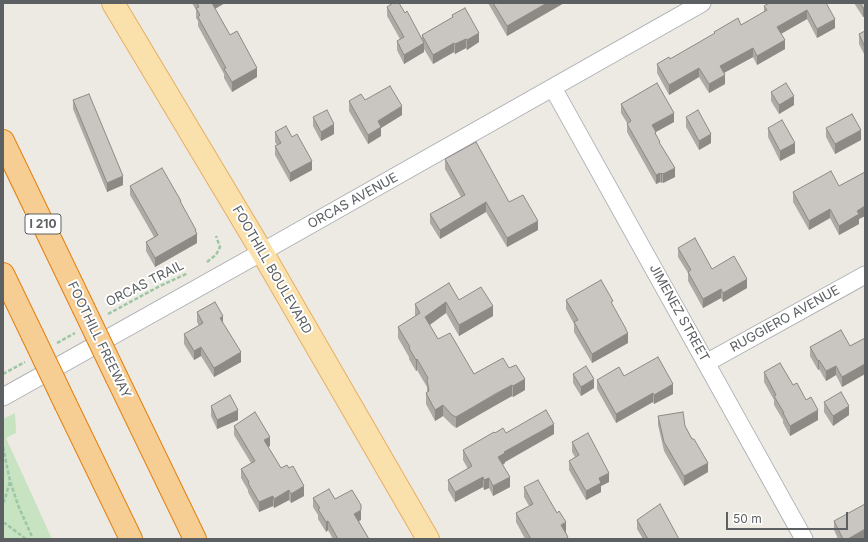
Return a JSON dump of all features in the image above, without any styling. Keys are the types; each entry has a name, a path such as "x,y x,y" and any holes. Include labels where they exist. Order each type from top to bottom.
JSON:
{"highway":[{"name":"FOOTHILL FREEWAY","path":"3,141 195,539"},
{"path":"3,274 131,539"}],"main road":[{"name":"FOOTHILL BOULEVARD","path":"113,3 262,252 428,539"}],"street":[{"name":"ORCAS AVENUE","path":"3,397 702,3"},
{"name":"JIMENEZ STREET","path":"553,88 804,539"},
{"name":"RUGGIERO AVENUE","path":"706,363 865,275"}],"path":[{"name":"ORCAS TRAIL","path":"202,265 216,255 220,247 216,236"},
{"name":"ORCAS TRAIL","path":"105,316 158,287 190,272"},
{"path":"51,347 78,331"},
{"path":"3,374 30,359"},
{"path":"3,447 10,481 18,505 33,539"},
{"path":"3,503 10,481"},
{"path":"3,523 26,539"}],"green space":[{"path":"15,413 16,433 6,438 52,539 3,539 3,419"}],"building":[{"path":"197,3 212,3 230,35 237,31 257,68 232,82 198,17 200,15 196,8 199,7"},
{"path":"393,3 399,3 405,13 407,11 424,43 404,55 397,41 404,37 387,7"},
{"path":"493,3 547,3 507,26"},
{"path":"769,3 826,3 835,19 817,29 807,10 777,27 785,40 757,56 753,48 720,66 725,75 709,84 699,68 669,85 657,64 669,57 670,59 738,18 741,25 767,10 764,6"},
{"path":"860,3 865,3 865,7 863,8"},
{"path":"465,8 479,33 467,40 454,43 433,55 422,35 453,17 452,15"},
{"path":"865,31 865,47 859,34"},
{"path":"657,83 674,113 652,125 659,142 675,168 663,174 660,173 656,175 627,124 631,121 621,104"},
{"path":"786,83 794,96 779,105 771,92"},
{"path":"390,86 402,106 378,121 381,127 368,135 349,101 361,94 365,100"},
{"path":"89,94 123,176 107,183 73,100"},
{"path":"327,110 334,124 321,132 313,117"},
{"path":"698,110 711,134 699,141 686,117"},
{"path":"852,114 861,130 835,144 826,128"},
{"path":"782,120 795,143 780,151 768,128"},
{"path":"286,126 292,137 297,134 312,161 290,173 275,146 281,143 275,132"},
{"path":"476,142 509,202 523,195 538,221 507,238 486,202 440,230 430,214 465,195 445,159"},
{"path":"162,168 181,201 197,234 155,258 146,242 158,235 130,186"},
{"path":"831,171 839,186 865,172 865,206 857,211 859,214 839,226 830,209 809,221 793,192"},
{"path":"695,238 712,269 734,256 747,279 723,293 721,289 703,299 688,272 691,270 678,248"},
{"path":"601,280 628,333 592,354 574,322 578,320 566,300"},
{"path":"449,283 459,300 481,287 493,306 459,325 446,302 425,317 438,339 450,333 474,374 503,358 509,368 516,365 525,379 497,393 456,417 452,415 443,405 435,410 426,393 429,391 428,378 417,359 416,360 398,327 420,313 415,304"},
{"path":"215,302 223,316 220,318 241,352 214,368 201,347 194,351 184,334 203,323 197,312"},
{"path":"841,330 850,346 865,338 865,364 842,377 836,366 826,371 810,347"},
{"path":"658,357 673,384 654,395 653,393 616,414 597,380 619,367 624,376"},
{"path":"780,363 793,385 797,383 806,400 811,397 818,410 790,426 774,396 776,395 764,372"},
{"path":"586,366 594,379 581,387 573,374"},
{"path":"841,392 849,406 833,416 824,402"},
{"path":"230,395 238,410 217,420 211,406"},
{"path":"546,410 554,424 504,452 505,453 498,457 510,477 493,486 489,478 484,480 483,477 455,492 448,480 472,466 463,450 503,428 506,433"},
{"path":"255,412 270,437 264,440 281,468 287,465 289,468 293,466 304,486 291,494 289,490 274,499 273,496 259,502 241,469 255,461 234,426"},
{"path":"683,412 685,426 708,463 684,476 664,442 658,416"},
{"path":"588,433 609,473 599,478 601,483 586,491 569,461 579,455 572,442"},
{"path":"538,480 557,513 559,511 566,522 561,525 568,537 566,539 531,539 516,513 533,504 524,487"},
{"path":"329,489 335,499 352,490 361,505 361,510 354,514 369,539 338,539 328,521 326,522 318,509 320,508 313,498"},
{"path":"660,504 679,539 648,539 637,520"},
{"path":"865,504 865,529 848,539 843,539 834,521"}]}
